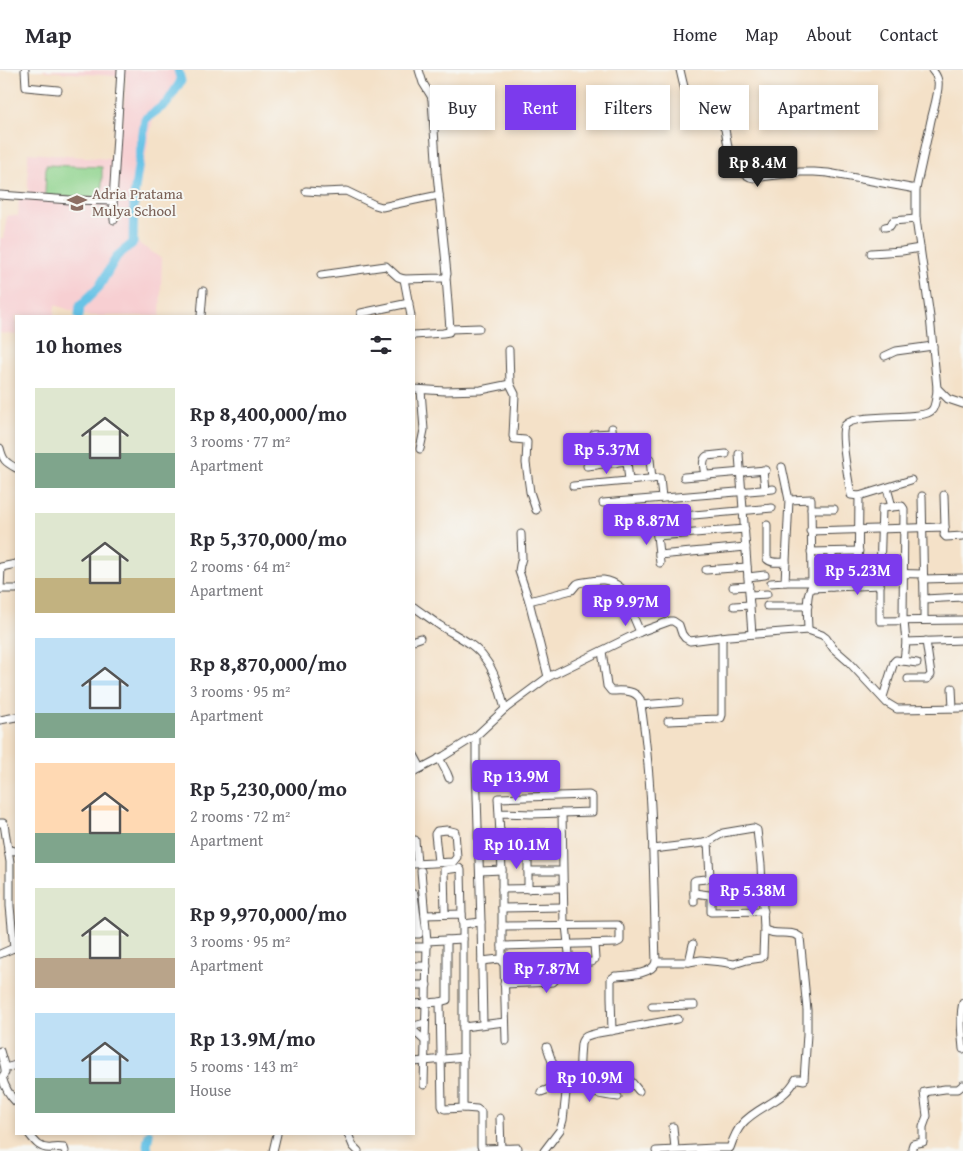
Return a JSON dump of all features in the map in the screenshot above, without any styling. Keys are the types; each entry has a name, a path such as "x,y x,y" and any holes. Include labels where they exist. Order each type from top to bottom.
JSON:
{"street":[{"path":"25,70 26,87 58,90"},
{"path":"114,220 113,201 121,70"},
{"path":"419,70 423,83 431,96 450,329"},
{"path":"680,70 686,94 694,106 723,125 730,159 744,175 754,178 800,172 828,173 916,189"},
{"path":"911,480 859,496 851,496 843,432 844,426 848,422 865,418 914,416 930,412 933,410 937,394 930,317 916,219 916,189 938,88 936,76 932,70"},
{"path":"306,191 346,192 382,207 439,195"},
{"path":"0,195 65,200 113,201"},
{"path":"885,227 890,226 893,221 916,219"},
{"path":"871,253 920,248"},
{"path":"321,275 384,266 388,267 398,278 404,280 446,277"},
{"path":"404,280 410,315"},
{"path":"201,315 203,292"},
{"path":"361,313 409,303"},
{"path":"415,336 443,334 449,332 450,329 479,328"},
{"path":"885,356 896,351 933,346"},
{"path":"509,350 510,384 515,394 512,436 527,442 526,463 530,492 536,510"},
{"path":"420,449 424,430 417,390 481,390 510,384"},
{"path":"937,388 948,399 963,404"},
{"path":"596,465 594,434 613,430 615,463"},
{"path":"0,448 7,464 15,468"},
{"path":"704,475 704,458 726,454"},
{"path":"739,454 752,634"},
{"path":"650,459 652,479"},
{"path":"587,466 627,462 629,481"},
{"path":"782,467 789,500 785,582"},
{"path":"684,477 765,470 765,490"},
{"path":"573,486 660,478 662,498"},
{"path":"886,488 891,507"},
{"path":"603,503 773,489"},
{"path":"944,495 944,535 946,537 963,536"},
{"path":"858,585 859,496"},
{"path":"922,496 924,620"},
{"path":"789,500 811,499 811,585 808,592 808,630"},
{"path":"904,661 906,642 904,620 902,574 903,507 882,508 880,620 904,620 924,620 963,620"},
{"path":"671,517 772,508"},
{"path":"810,509 834,509"},
{"path":"767,525 767,559 770,562 786,562"},
{"path":"656,526 660,563"},
{"path":"810,531 945,528"},
{"path":"657,536 744,529"},
{"path":"521,534 522,558 520,571 548,678"},
{"path":"659,555 746,547"},
{"path":"811,552 859,551"},
{"path":"832,552 832,586"},
{"path":"15,564 1,567 0,589 15,590"},
{"path":"706,570 747,567"},
{"path":"880,573 963,578"},
{"path":"748,577 765,576"},
{"path":"528,601 572,590 579,583 597,579 610,581 621,588 640,632"},
{"path":"771,583 785,582 832,586 880,585"},
{"path":"733,587 749,586"},
{"path":"750,595 767,594"},
{"path":"924,599 963,597"},
{"path":"734,606 750,605"},
{"path":"767,606 808,606"},
{"path":"415,608 468,642 485,658 500,689 505,709"},
{"path":"417,770 476,736 505,709 548,678 640,632 670,621 679,625 682,634 688,640 693,641 808,630 826,638 833,648 897,709 963,708"},
{"path":"668,721 721,718 722,637"},
{"path":"906,642 963,640"},
{"path":"908,679 928,679 931,675 926,641"},
{"path":"602,651 608,689 611,691 633,692 637,695 641,705 647,754 656,962 655,966 648,972 612,978 612,1030"},
{"path":"883,697 892,664 896,660 917,662"},
{"path":"952,688 953,708"},
{"path":"641,705 679,702"},
{"path":"0,720 15,717"},
{"path":"476,736 483,1024"},
{"path":"439,758 449,778"},
{"path":"500,813 592,812 592,797 589,795 498,798 502,852 502,962 506,1041"},
{"path":"562,813 563,908 570,963"},
{"path":"0,822 4,824 12,850 10,862 10,906 15,948 0,954"},
{"path":"652,849 708,842 722,833 753,828 757,830 764,911 762,958 750,959 734,964 701,960 656,962"},
{"path":"415,840 415,864 453,862 457,857 455,832 452,830 436,831 438,862"},
{"path":"501,833 562,833"},
{"path":"694,902 694,881 710,877 708,842"},
{"path":"502,852 562,852"},
{"path":"528,852 528,889"},
{"path":"445,914 444,870 459,868 461,870 463,924 464,1108"},
{"path":"480,872 502,870"},
{"path":"415,934 419,934 421,871"},
{"path":"528,871 562,871"},
{"path":"502,889 562,888"},
{"path":"694,893 709,894 711,896 711,912 764,911"},
{"path":"415,900 427,944 424,1084"},
{"path":"502,908 563,908"},
{"path":"419,916 462,914"},
{"path":"463,924 481,922"},
{"path":"502,926 620,926 619,942 502,946"},
{"path":"656,1151 714,1148 733,1150 736,1132 745,1121 789,1090 796,1079 805,1079 807,1010 800,937 798,934 768,932 764,929"},
{"path":"415,947 462,939"},
{"path":"415,1004 447,1000 447,940"},
{"path":"482,961 570,963 593,960 594,944"},
{"path":"689,962 693,944"},
{"path":"504,984 554,982 554,963"},
{"path":"415,966 427,966"},
{"path":"448,981 462,980"},
{"path":"415,985 427,985"},
{"path":"440,1002 443,1108 477,1109 481,1112 482,1148 518,1150 518,1139"},
{"path":"963,1003 961,1032 963,1049"},
{"path":"652,1006 694,1005"},
{"path":"668,1006 668,1021"},
{"path":"618,1097 588,1091 584,1088 581,1081 582,1040 585,1036 678,1019"},
{"path":"463,1027 505,1022"},
{"path":"415,1026 425,1023"},
{"path":"415,1032 425,1041"},
{"path":"544,1151 560,1130 563,1120 563,1084 547,1047"},
{"path":"0,1051 6,1068 5,1073 1,1077 6,1089 15,1101"},
{"path":"415,1062 464,1057"},
{"path":"6,1068 15,1064"},
{"path":"541,1092 563,1084 610,1075 622,1075 628,1078 638,1091"},
{"path":"912,1151 913,1144 922,1142 923,1127 927,1116 924,1092 958,1089 963,1085"},
{"path":"500,1118 500,1150"},
{"path":"673,1127 675,1149"},
{"path":"30,1135 39,1146 50,1149 61,1147 65,1151"},
{"path":"272,1151 277,1135"},
{"path":"348,1135 353,1146 358,1151"}],"shaded area":[{"name":"Adria Pratama Mulya School","path":"34,70 175,70 177,76 170,98 154,114 137,200 132,207 129,237 162,259 160,315 84,315 55,305 54,315 15,315 15,335 0,333 0,238 4,238 7,215 18,216 19,194 28,193 28,153 111,159 122,123 126,77"}],"green space":[{"path":"46,165 102,167 102,198 45,196"}],"waterway":[{"path":"79,315 80,306 99,287 117,256 133,243 134,196 145,119 167,103 181,81 178,70"},
{"path":"148,1151 149,1135"}],"place":[{"name":"Adria Pratama Mulya School","path":"77,203"}]}
